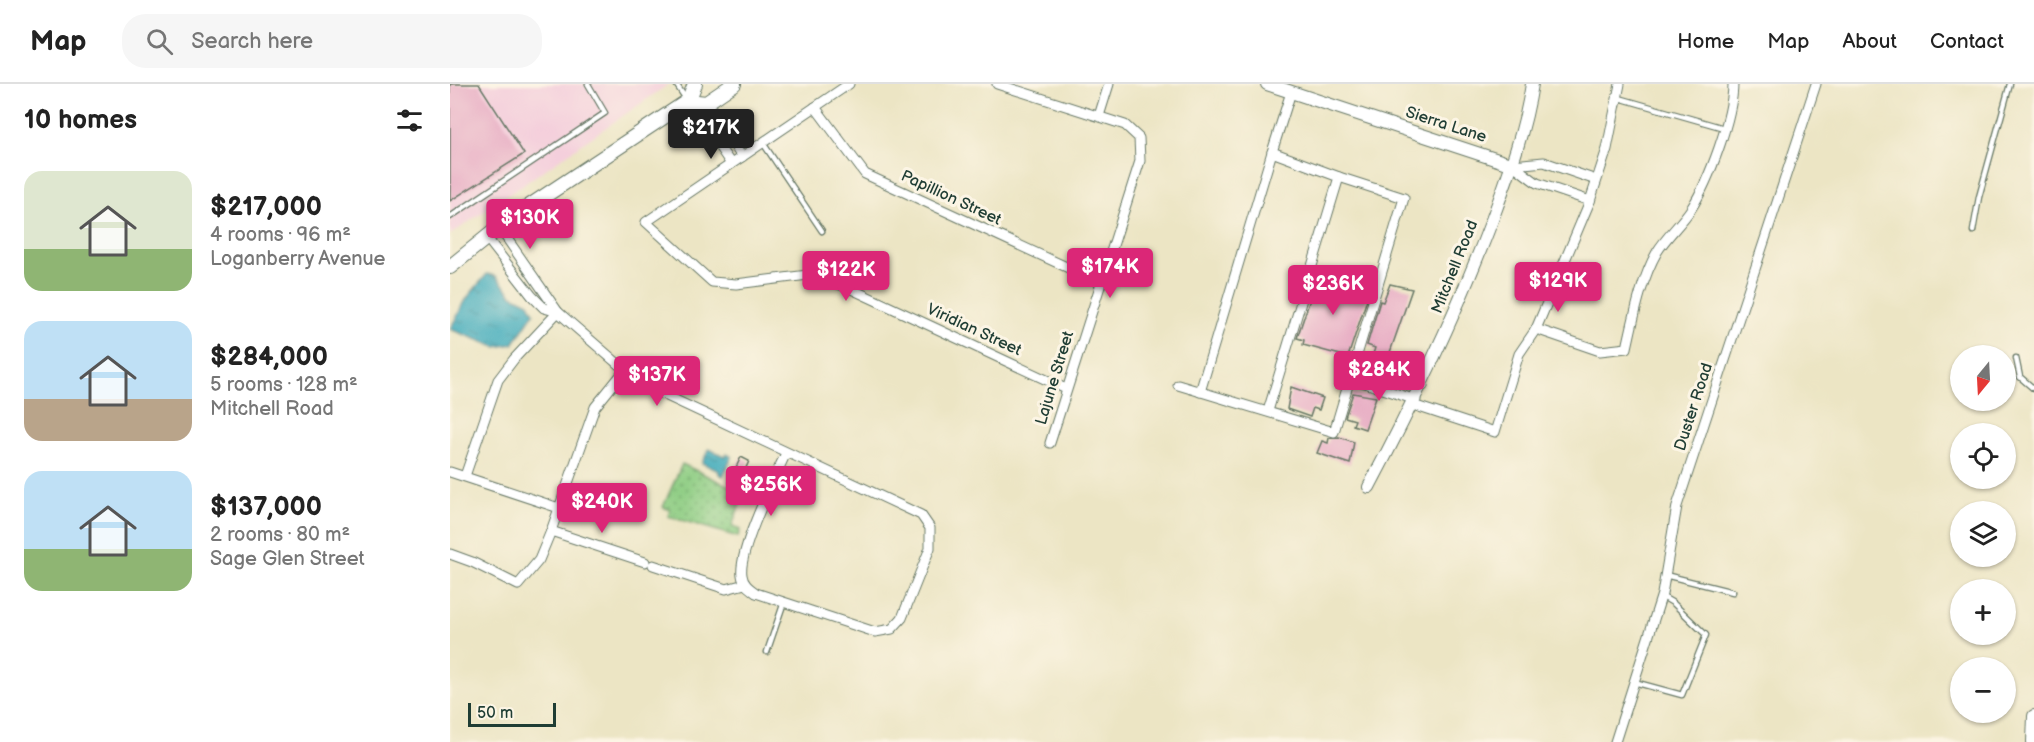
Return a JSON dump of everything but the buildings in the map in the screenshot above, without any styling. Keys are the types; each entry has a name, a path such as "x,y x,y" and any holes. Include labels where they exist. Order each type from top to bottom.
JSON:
{"main road":[{"path":"450,267 499,227 688,101 694,84"},
{"path":"688,101 708,106 734,84"}],"street":[{"path":"688,101 731,164 849,84"},
{"path":"997,84 1099,116 1109,84"},
{"name":"Sierra Lane","path":"1267,84 1513,165"},
{"name":"Mitchell Road","path":"1369,487 1423,386 1477,260 1513,165 1532,84"},
{"path":"1350,378 1495,432 1519,354 1536,329 1590,201 1619,98 1620,84"},
{"path":"1536,329 1600,351 1627,348 1637,305 1657,252 1691,209 1710,173 1733,99 1733,84"},
{"name":"Duster Road","path":"1614,742 1661,596 1677,506 1816,84"},
{"path":"1200,392 1291,92"},
{"path":"708,106 742,157"},
{"name":"Papillion Street","path":"815,107 865,174 1101,283"},
{"name":"Lajune Street","path":"1050,443 1140,161 1139,138 1125,125 1099,116"},
{"path":"1178,385 1334,432 1404,198 1272,152"},
{"path":"1513,165 1544,162 1596,180"},
{"name":"Viridian Street","path":"731,164 646,222 712,282 736,285 808,275 847,287 1066,389"},
{"path":"1513,165 1537,183 1590,201"},
{"path":"1268,411 1340,177"},
{"path":"499,227 558,312 626,370 672,400 921,515 930,528 930,548 902,618 884,632 756,593 745,584 741,573 757,517 786,453"},
{"path":"486,237 544,308 558,312"},
{"path":"526,288 535,282"},
{"path":"465,476 498,380 514,359 558,312"},
{"path":"1355,364 1423,386"},
{"path":"450,554 472,562 518,585 539,560 595,407 626,370"},
{"path":"450,472 559,508"},
{"path":"551,531 726,589 745,584"},
{"path":"2033,742 2034,716"}],"lane":[{"path":"450,217 605,113 588,84"},
{"path":"676,84 688,101"},
{"path":"694,84 708,106"},
{"path":"1973,231 1979,196 2010,84"},
{"path":"1619,98 1724,128"},
{"path":"763,142 822,231"},
{"path":"2016,358 2020,377 2034,389"},
{"path":"1665,575 1733,592"},
{"path":"1634,682 1682,695 1706,634 1673,603 1661,596"},
{"path":"767,652 784,602"}],"shaded area":[{"path":"450,84 669,84 450,235"}],"green space":[{"path":"682,464 744,493 732,526 740,530 738,537 668,516 670,510 663,507"}],"water":[{"path":"487,274 496,276 512,295 529,303 534,313 513,344 496,347 450,329 467,298"},
{"path":"709,449 726,457 727,454 732,457 723,476 719,474 719,471 702,463"}]}
